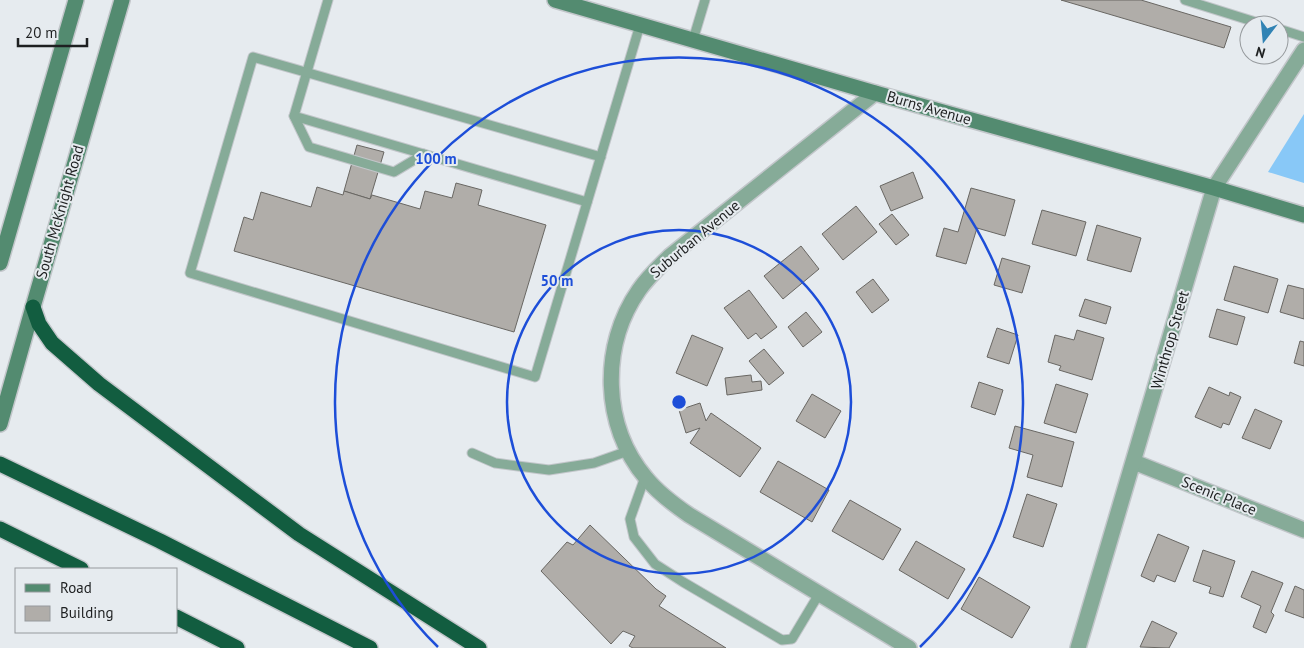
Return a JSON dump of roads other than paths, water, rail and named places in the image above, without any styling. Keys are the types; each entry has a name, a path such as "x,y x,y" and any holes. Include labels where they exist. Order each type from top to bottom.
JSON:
{"highway":[{"path":"33,307 39,324 52,343 100,384 299,534 479,648"},
{"path":"0,464 160,541 370,648"},
{"path":"0,529 79,568"},
{"path":"178,618 237,648"}],"street":[{"path":"0,263 76,0"},
{"name":"South McKnight Road","path":"0,424 122,0"},
{"name":"Burns Avenue","path":"555,0 875,94 1214,188 1304,215"},
{"name":"Winthrop Street","path":"1078,648 1214,188 1304,50"},
{"name":"Suburban Avenue","path":"875,94 670,256 655,271 639,290 623,319 613,351 611,376 612,402 620,434 631,457 662,496 689,515 909,648"},
{"name":"Scenic Place","path":"1134,462 1304,530"}],"lane":[{"path":"328,0 294,116 309,147 394,172 424,154"},
{"path":"693,40 705,0"},
{"path":"1185,0 1239,17"},
{"path":"601,157 252,57 190,274 535,377 601,157 640,25"},
{"path":"1289,32 1304,37"},
{"path":"294,116 587,202"},
{"path":"472,454 495,463 549,470 594,463 628,451"},
{"path":"645,477 630,519 634,537 656,564 782,640 792,639 819,594"}]}
